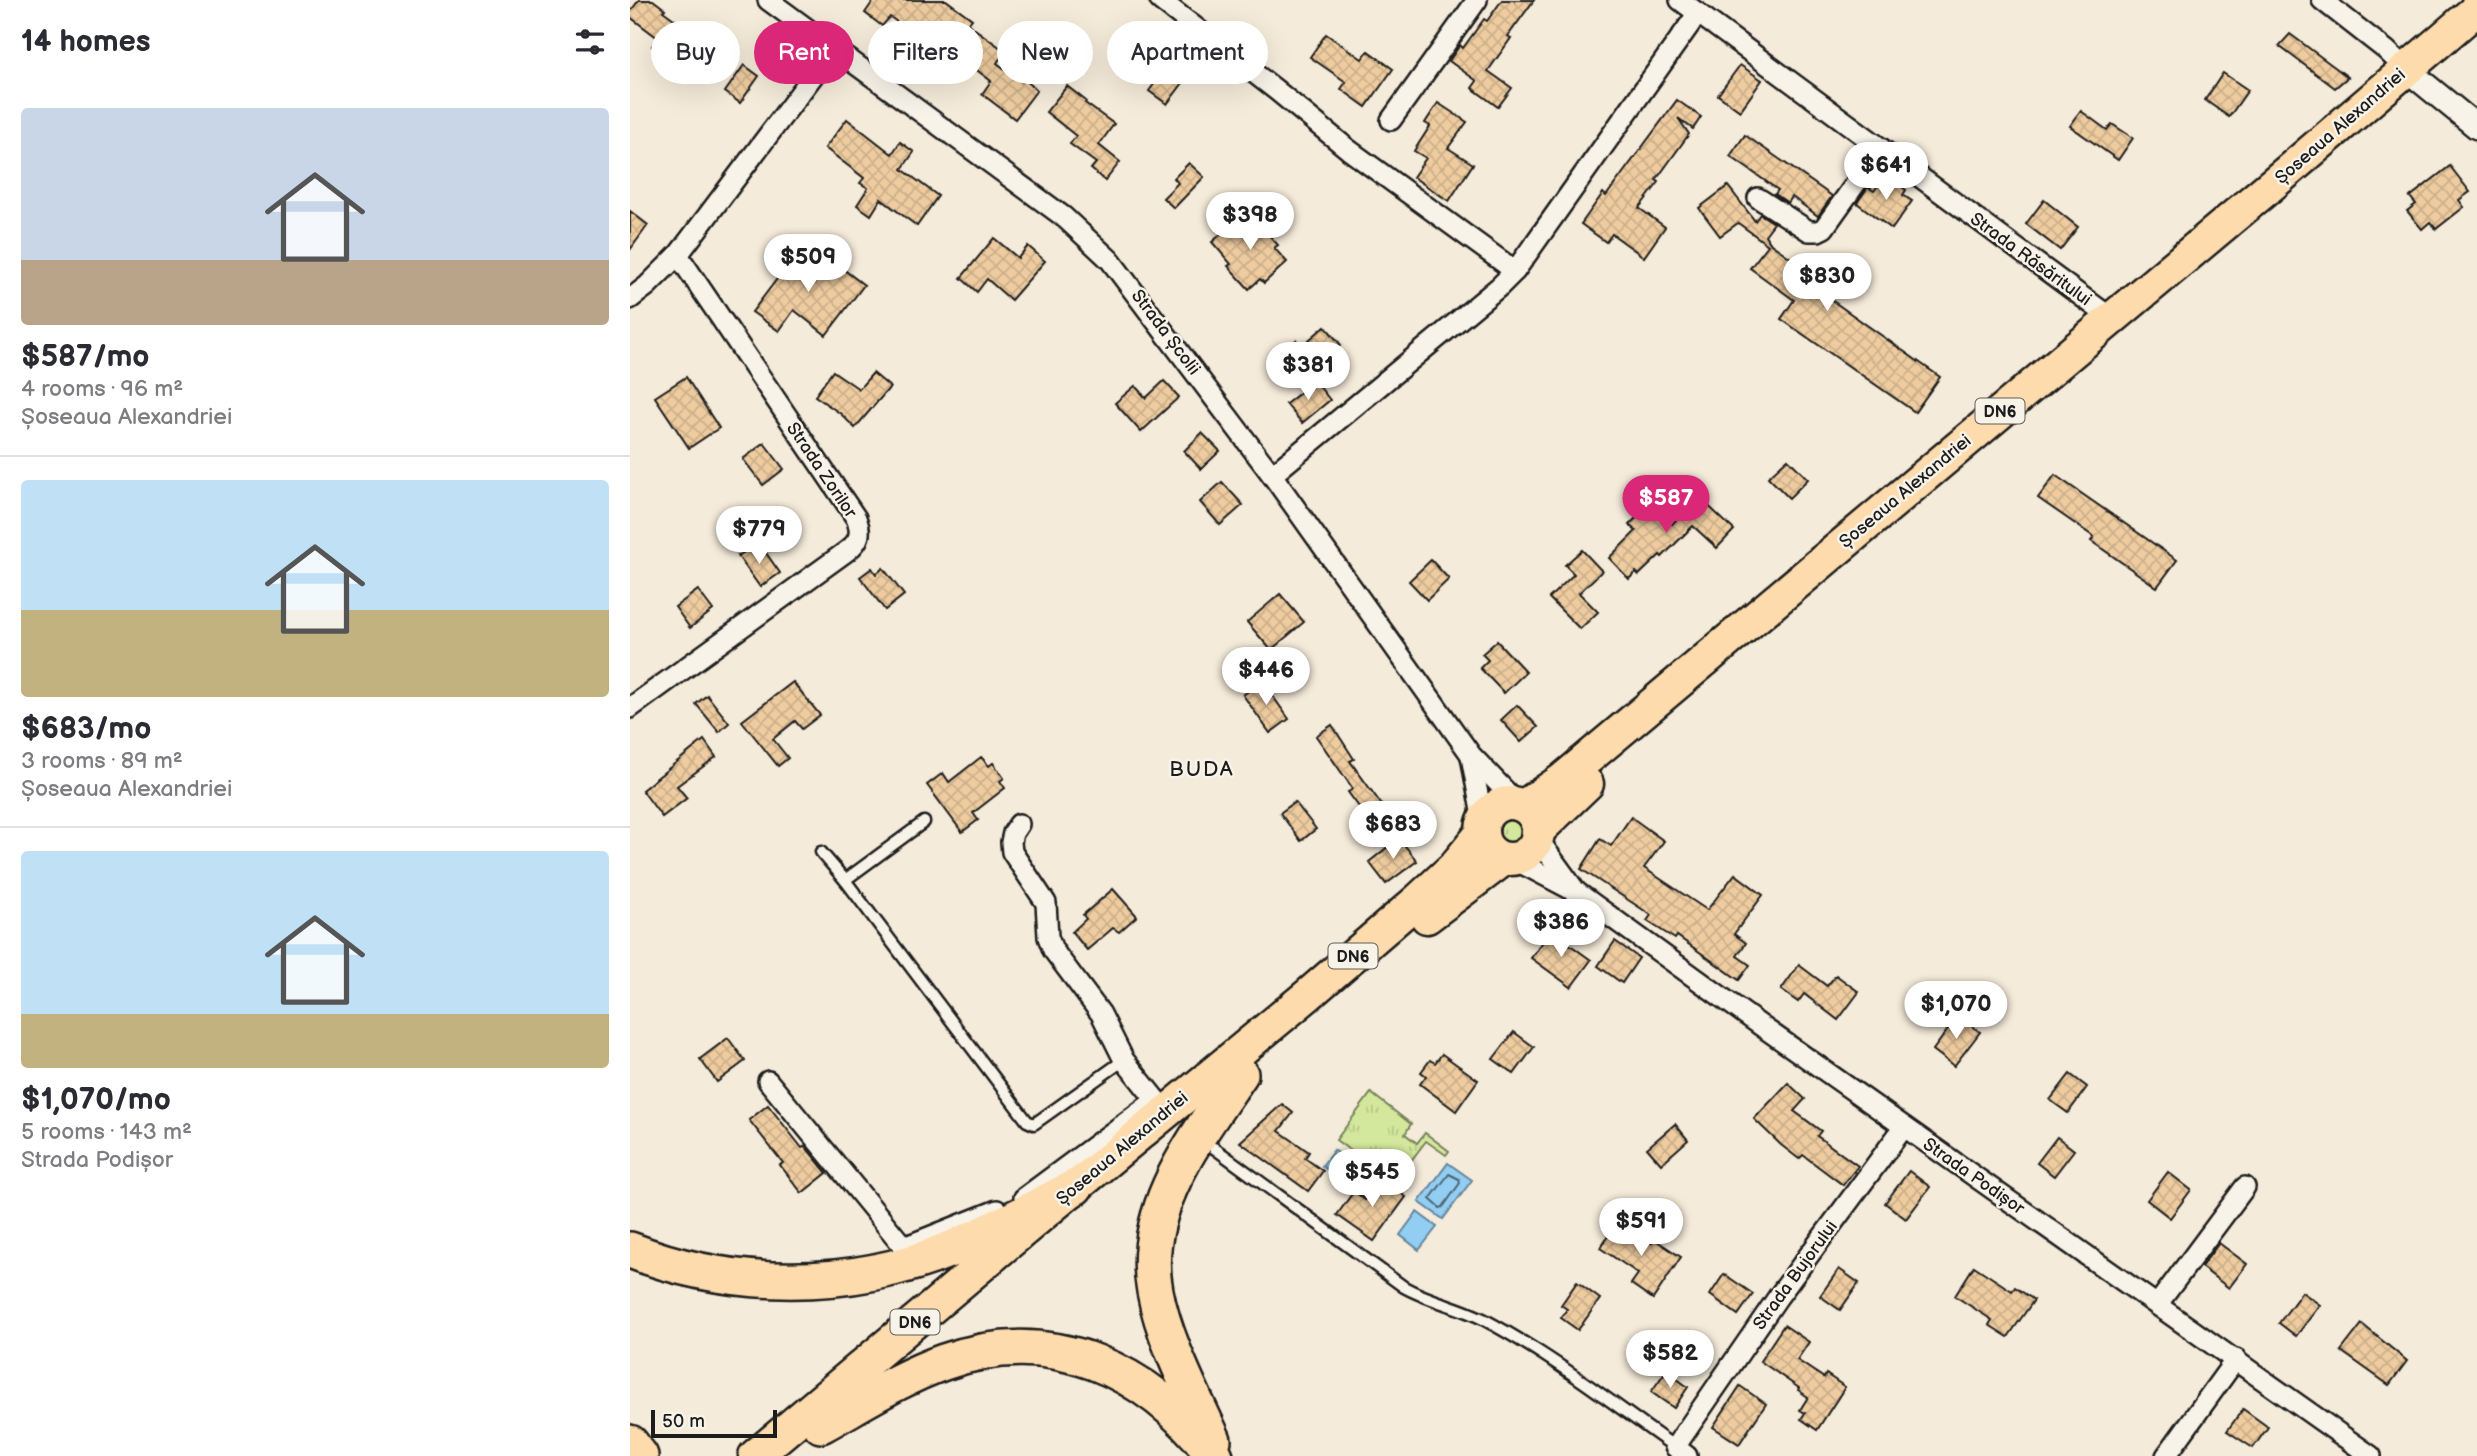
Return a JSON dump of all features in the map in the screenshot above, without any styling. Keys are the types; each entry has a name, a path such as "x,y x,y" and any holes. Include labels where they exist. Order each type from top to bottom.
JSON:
{"highway":[{"name":"Șoseaua Alexandriei","path":"1529,820 1585,786 2413,75 2477,9"},
{"name":"Șoseaua Alexandriei","path":"783,1456 1165,1133 1430,915 1509,859 1528,853 1529,820 1562,780 2111,318 2288,171 2413,75 2477,35"},
{"name":"Șoseaua Alexandriei","path":"755,1456 1074,1187 1161,1106 1308,995 1418,900 1455,866 1482,827 1488,812 1507,803 1529,820"},
{"path":"1482,827 1489,850 1509,859"},
{"path":"1218,1456 1160,1313 1154,1290 1153,1267 1157,1227 1167,1191 1184,1157 1240,1074"},
{"path":"630,1250 704,1273 805,1281 855,1277 906,1265 951,1249 1074,1187"},
{"path":"821,1425 942,1363 994,1349 1027,1348 1062,1352 1097,1362 1128,1376 1158,1396 1218,1456"},
{"path":"630,1443 640,1456"}],"street":[{"name":"Strada Școlii","path":"768,0 797,21"},
{"path":"1160,0 1349,150 1515,271"},
{"path":"1391,120 1477,0"},
{"name":"Strada Răsăritului","path":"1680,0 2111,318"},
{"path":"2322,0 2477,127"},
{"path":"1272,475 1515,271 1698,13"},
{"name":"Strada Școlii","path":"854,63 1054,209 1090,239 1129,281 1272,475 1471,755 1529,820"},
{"path":"630,299 678,256 807,84"},
{"path":"1758,198 1809,231 1818,231 1824,228 1881,148"},
{"name":"Strada Zorilor","path":"630,708 848,551 859,537 860,529 856,518 678,256"},
{"name":"Strada Școlii","path":"1471,755 1482,827"},
{"name":"Strada Podișor","path":"1529,820 1578,893"},
{"path":"768,1081 904,1247 1017,1202 1161,1106 1124,1060 1101,1014 1053,950 1048,937 1046,903 1012,852 1013,833 1019,824"},
{"name":"Strada Podișor","path":"1509,859 1578,893 2371,1456"},
{"name":"Strada Bujorului","path":"1681,1452 1778,1297 1904,1127"},
{"path":"2157,1305 2245,1187"},
{"path":"2166,1456 2236,1359"}],"lane":[{"path":"845,880 924,822"},
{"path":"821,852 1030,1123 1034,1124 1124,1060"},
{"path":"1214,1149 1404,1287 1434,1301 1461,1308 1531,1346 1681,1452"}],"green space":[{"path":"1510,817 1520,821 1524,831 1520,841 1510,845 1500,841 1496,831 1500,821"},
{"path":"1371,1093 1411,1124 1405,1134 1417,1143 1425,1133 1449,1151 1446,1155 1426,1141 1394,1183 1336,1140"}],"water":[{"path":"1334,1150 1362,1170 1350,1186 1322,1166"},
{"path":"1448,1163 1472,1180 1443,1219 1419,1202"},
{"path":"1417,1212 1437,1227 1419,1250 1400,1235"}],"building":[{"path":"639,0 653,0 677,21 651,21 651,33 630,17 630,12"},
{"path":"874,0 946,0 972,19 896,21 890,17 886,21 875,21 865,13"},
{"path":"1502,0 1534,0 1508,36 1511,38 1488,71 1512,88 1498,107 1472,88 1477,81 1449,61 1460,45 1463,48 1484,19 1487,21"},
{"path":"1326,34 1362,59 1368,51 1393,69 1366,107 1341,89 1346,82 1310,57"},
{"path":"2290,34 2348,77 2335,88 2279,46"},
{"path":"983,35 997,45 997,84 1030,84 1037,90 1015,119 982,94 991,81 983,75"},
{"path":"744,65 754,72 754,83 740,103 725,92 731,84 740,84 740,71"},
{"path":"1740,65 1762,80 1740,111 1718,95"},
{"path":"2223,73 2248,90 2229,117 2205,100"},
{"path":"1154,84 1182,84 1167,104 1149,91"},
{"path":"1067,86 1114,124 1099,145 1120,162 1105,181 1091,169 1096,163 1070,144 1076,136 1046,112"},
{"path":"1677,100 1701,117 1693,129 1678,118 1689,134 1639,208 1665,227 1644,257 1612,234 1606,242 1581,224 1603,193 1606,196"},
{"path":"1438,103 1467,122 1448,148 1473,164 1449,201 1413,177 1426,158 1414,151 1430,126 1425,123"},
{"path":"2081,111 2107,130 2112,124 2133,138 2118,160 2070,126"},
{"path":"847,119 892,154 900,142 914,152 902,169 938,196 917,226 881,199 871,215 857,205 868,188 860,183 864,178 825,148"},
{"path":"1745,135 1832,196 1818,216 1792,197 1788,203 1775,194 1778,190 1730,156"},
{"path":"1189,163 1204,177 1174,208 1163,198 1178,183 1174,178"},
{"path":"2450,166 2470,192 2459,200 2464,207 2436,229 2430,222 2422,229 2407,211 2416,204 2410,197"},
{"path":"1892,179 1906,190 1903,195 1912,201 1892,229 1857,203 1868,187 1874,191 1882,180 1888,184"},
{"path":"1728,186 1755,221 1760,214 1774,223 1765,235 1771,244 1798,263 1792,272 1940,377 1915,412 1781,319 1794,300 1750,268 1768,245 1738,223 1720,236 1699,208"},
{"path":"2044,200 2078,227 2060,250 2026,224"},
{"path":"630,211 648,225 630,250"},
{"path":"1244,214 1253,224 1256,221 1278,245 1274,248 1287,262 1264,283 1260,279 1249,289 1228,266 1231,264 1212,242"},
{"path":"994,238 1018,258 1028,246 1045,261 1011,300 987,279 977,292 961,278"},
{"path":"801,247 839,275 843,269 864,285 826,335 794,310 779,331 752,312"},
{"path":"1325,326 1341,345 1305,377 1283,351 1296,340 1302,346"},
{"path":"833,371 859,389 873,373 890,387 855,428 841,414 815,396"},
{"path":"686,377 719,428 689,448 655,397"},
{"path":"1164,381 1179,397 1141,432 1115,403 1135,386 1146,398"},
{"path":"1315,381 1330,400 1302,423 1286,404"},
{"path":"1202,433 1220,451 1201,469 1184,451"},
{"path":"764,443 784,469 763,485 743,459"},
{"path":"1788,459 1808,479 1789,498 1768,477"},
{"path":"2055,475 2177,560 2157,587 2091,541 2094,537 2038,498"},
{"path":"1222,482 1243,505 1220,525 1200,502"},
{"path":"1698,496 1734,530 1717,548 1693,526 1662,557 1660,555 1639,575 1636,572 1629,579 1609,558 1636,531 1629,525 1651,503 1672,524"},
{"path":"751,548 756,555 764,550 780,573 760,587 738,556"},
{"path":"1582,550 1602,571 1579,593 1598,612 1580,629 1549,598 1574,574 1565,565"},
{"path":"1431,560 1449,579 1427,600 1409,581"},
{"path":"872,568 876,574 883,568 904,595 885,610 860,577"},
{"path":"698,590 713,610 690,628 675,607"},
{"path":"1280,594 1304,622 1271,650 1247,622"},
{"path":"1497,641 1526,672 1504,693 1480,668 1488,660 1482,654"},
{"path":"1262,681 1289,719 1270,733 1243,695"},
{"path":"793,682 820,715 802,729 795,721 773,739 788,758 778,766 742,721"},
{"path":"707,695 729,723 719,732 696,704"},
{"path":"1517,705 1538,727 1521,742 1501,720"},
{"path":"1332,725 1354,759 1350,761 1389,815 1373,826 1348,792 1353,789 1316,736"},
{"path":"704,740 716,757 677,786 687,798 662,817 642,790"},
{"path":"981,757 989,766 993,763 1004,778 1000,781 1005,788 973,813 978,820 962,832 927,785 943,773 949,782"},
{"path":"1295,802 1316,829 1301,841 1280,813"},
{"path":"1631,817 1664,841 1644,868 1707,910 1735,874 1763,895 1734,934 1746,943 1737,956 1750,965 1739,980 1677,936 1675,939 1647,921 1651,915 1581,869 1600,839 1611,846"},
{"path":"1399,838 1417,861 1386,884 1369,862"},
{"path":"1113,889 1137,916 1119,932 1113,928 1087,950 1072,932 1086,919 1083,915"},
{"path":"1551,931 1591,960 1571,987 1531,958"},
{"path":"1615,941 1639,958 1622,983 1598,966"},
{"path":"1799,965 1827,986 1836,975 1859,992 1838,1020 1804,994 1798,1002 1781,990"},
{"path":"1958,1016 1980,1032 1954,1066 1933,1050"},
{"path":"1514,1032 1534,1047 1514,1074 1493,1059"},
{"path":"728,1038 745,1061 717,1082 700,1059"},
{"path":"1442,1054 1478,1080 1456,1111 1420,1084 1426,1076 1421,1072 1430,1060 1435,1063"},
{"path":"2070,1074 2087,1087 2068,1113 2050,1100"},
{"path":"1788,1083 1805,1099 1794,1111 1821,1131 1817,1136 1858,1166 1843,1185 1803,1155 1799,1159 1754,1119"},
{"path":"1282,1104 1293,1113 1279,1131 1309,1152 1305,1158 1323,1171 1308,1191 1240,1142"},
{"path":"768,1105 802,1148 805,1146 827,1173 802,1193 780,1165 783,1163 749,1120"},
{"path":"1675,1124 1688,1140 1661,1164 1647,1148"},
{"path":"2057,1137 2074,1150 2054,1176 2037,1163"},
{"path":"1909,1171 1930,1187 1906,1219 1885,1203"},
{"path":"2168,1172 2191,1190 2170,1218 2147,1200"},
{"path":"1380,1179 1406,1197 1374,1241 1337,1215 1354,1191 1365,1200"},
{"path":"1618,1221 1652,1243 1654,1239 1681,1257 1653,1299 1631,1284 1638,1274 1600,1248"},
{"path":"2219,1243 2247,1264 2229,1288 2201,1267"},
{"path":"1974,1266 2012,1291 2015,1287 2034,1300 2008,1337 1989,1325 1992,1320 1955,1296"},
{"path":"1839,1269 1859,1283 1840,1310 1820,1296"},
{"path":"1724,1274 1753,1294 1738,1315 1710,1295"},
{"path":"1577,1282 1600,1299 1578,1330 1561,1318 1567,1309 1561,1305"},
{"path":"2302,1292 2320,1305 2296,1336 2279,1323"},
{"path":"2362,1324 2407,1361 2389,1385 2341,1351"},
{"path":"1784,1325 1809,1342 1797,1360 1824,1378 1826,1374 1845,1387 1817,1430 1801,1419 1805,1413 1800,1410 1808,1397 1760,1361"},
{"path":"1666,1371 1688,1387 1674,1408 1651,1392"},
{"path":"1740,1386 1766,1404 1739,1444 1713,1427"},
{"path":"2243,1409 2268,1427 2253,1448 2227,1431"}],"district":[{"name":"BUDA","path":"1202,769"}]}
